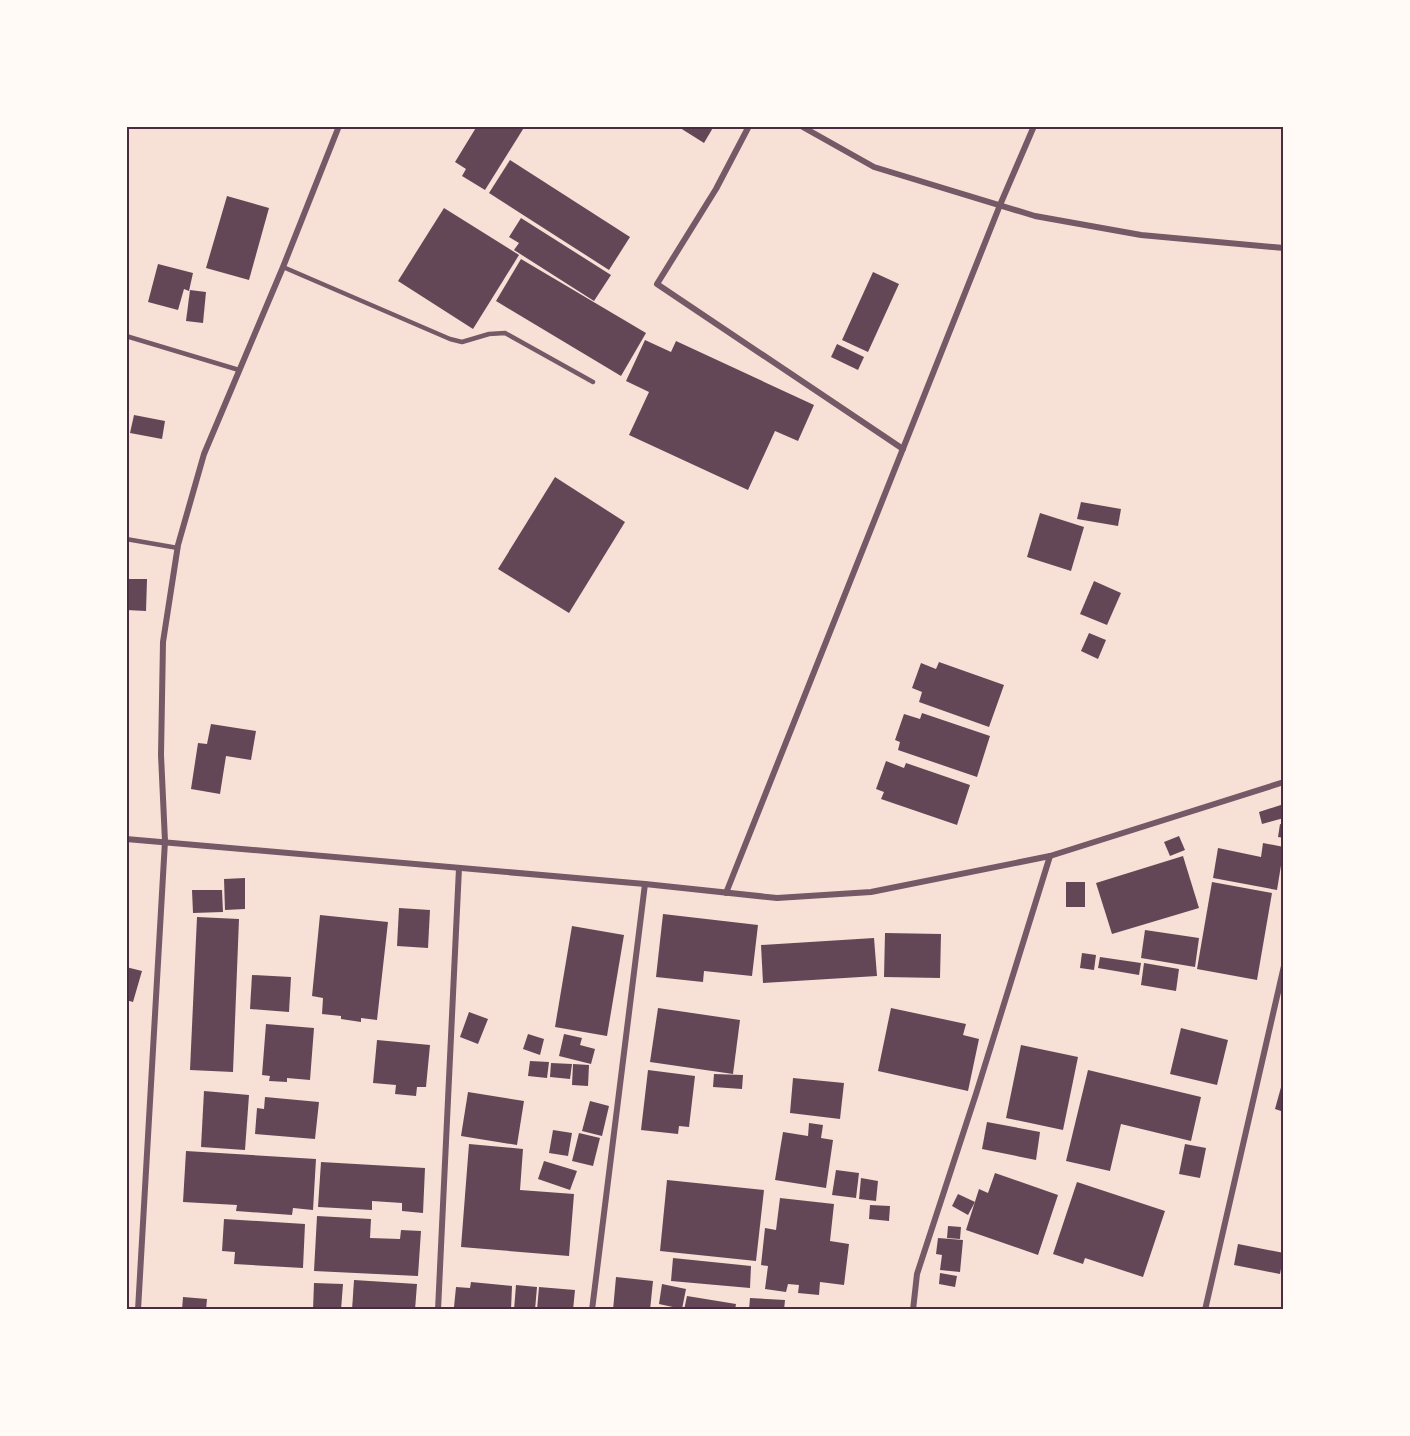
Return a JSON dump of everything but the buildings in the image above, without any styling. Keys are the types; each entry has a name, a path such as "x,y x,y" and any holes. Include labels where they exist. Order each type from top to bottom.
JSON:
{"street":[{"path":"138,1310 165,841 160,754 163,642 178,548 204,454 283,267 339,126"},
{"path":"749,126 716,189 657,284 903,449"},
{"path":"801,126 874,167 1035,216 1141,235 1284,248"},
{"path":"726,893 1000,205 1034,126"},
{"path":"126,839 645,884 777,898 871,892 1050,856 1284,782"},
{"path":"912,1310 917,1274 980,1083 1050,856"},
{"path":"438,1310 459,868"},
{"path":"592,1310 645,884"},
{"path":"1205,1310 1284,966"}],"lane":[{"path":"283,267 450,339 462,342 489,334 505,333 593,382"},
{"path":"126,336 239,370"},
{"path":"126,539 178,548"}]}
